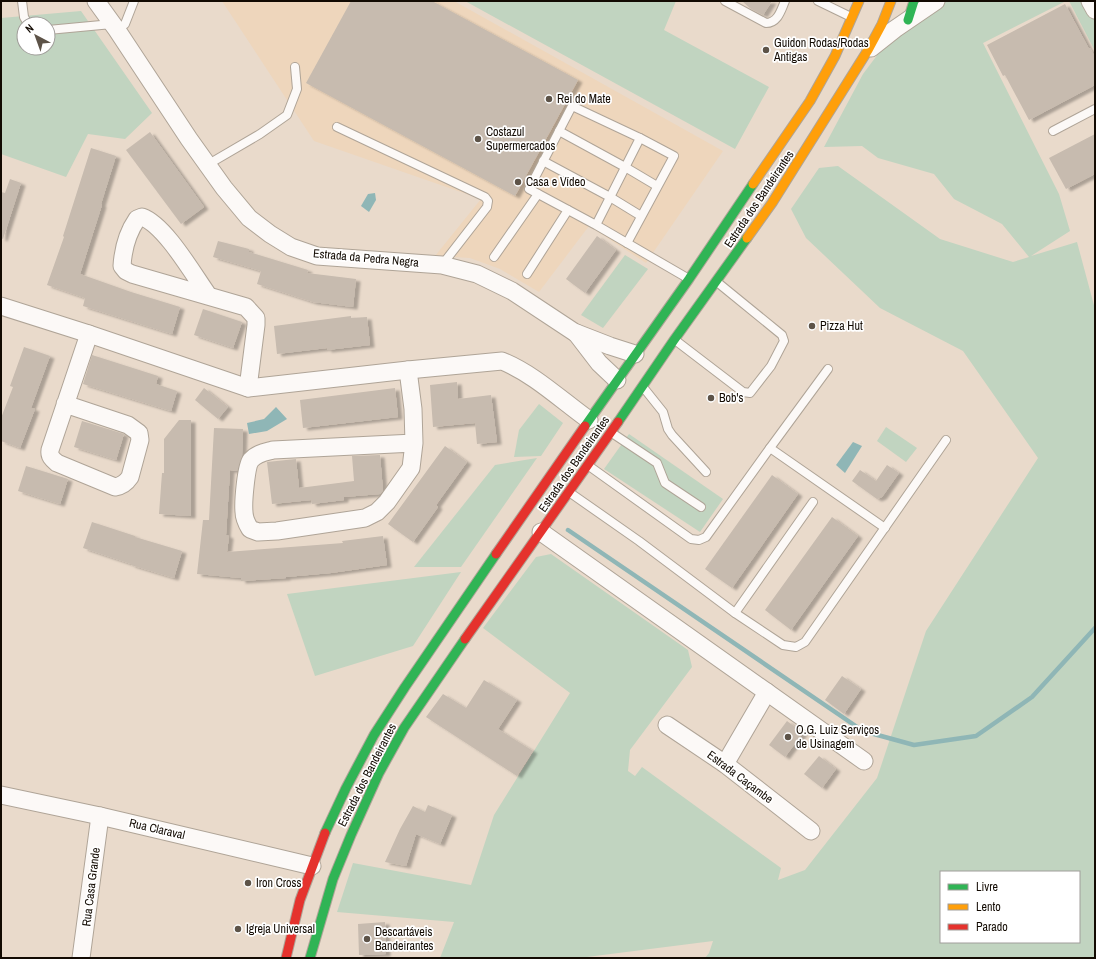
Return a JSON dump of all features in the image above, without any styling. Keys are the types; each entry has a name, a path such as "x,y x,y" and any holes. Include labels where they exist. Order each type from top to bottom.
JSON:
{"main road":[{"name":"Estrada dos Bandeirantes","path":"310,958 333,878 351,835 379,773 412,716 674,340 772,203 868,50 882,24 891,1"},
{"path":"908,20 914,1"},
{"name":"Estrada dos Bandeirantes","path":"286,958 299,905 327,826 374,735 405,687 589,420 689,279 810,102 835,56 855,4"}],"street":[{"name":"Estrada da Pedra Negra","path":"96,1 115,27 189,139 224,188 249,218 270,234 291,247 317,256 442,265 477,274 512,291 574,332 635,354"},
{"path":"868,50 936,1"},
{"path":"1090,1 1095,10"},
{"path":"208,295 158,227 148,219 142,217 137,218 128,237 123,257 123,268 132,274 246,307 256,318 248,388"},
{"path":"1,306 248,388 502,361 514,366 526,374 589,420"},
{"name":"Estrada da Pedra Negra","path":"574,332 599,363 618,380"},
{"path":"65,404 128,425 139,433 140,440 130,477 127,482 121,486 115,487 57,463 52,459 50,454 50,450 65,404 89,334"},
{"path":"408,370 414,443 411,468 388,502 377,512 365,518 277,531 258,532 250,529 246,523 244,512 246,476 250,461 257,455 274,450 414,443"},
{"path":"540,532 864,761"},
{"path":"725,764 767,692"},
{"name":"Estrada Caçambe","path":"667,725 725,764 811,831"},
{"name":"Rua Claraval","path":"1,795 100,816 312,866"},
{"name":"Rua Casa Grande","path":"82,958 100,816"}],"lane":[{"path":"22,1 24,16"},
{"path":"56,30 115,27 125,24 134,1"},
{"path":"726,1 766,23 770,23 776,19 785,1"},
{"path":"818,1 851,17"},
{"path":"207,165 260,134 287,115 298,89 295,67"},
{"path":"627,243 674,156 572,106 529,190 596,225 627,243 689,279"},
{"path":"1053,131 1095,109"},
{"path":"337,127 485,197 488,201 487,207 442,265"},
{"path":"559,131 658,186"},
{"path":"596,225 640,138"},
{"path":"544,161 610,197 641,216"},
{"path":"494,257 538,194"},
{"path":"527,274 568,210"},
{"path":"674,340 743,392 750,393 771,366 784,341 782,335 716,281"},
{"path":"588,465 692,539 699,540 706,537 828,369"},
{"path":"642,387 664,412 668,429 672,435 706,472"},
{"path":"611,432 657,463 665,483 701,507"},
{"path":"569,492 639,541 735,613 783,645 796,647 805,642 946,440"},
{"path":"770,448 885,528"},
{"path":"735,613 813,502"}],"shaded area":[{"path":"222,1 454,1 723,151 646,263 589,226 539,292 500,269 470,258 435,256 481,199 314,141"}],"green space":[{"path":"465,1 676,1 664,30 769,87 735,149"},
{"path":"945,1 1066,1 983,43 1059,194 1070,231 1031,256 1077,242 1095,309 1095,958 705,958 709,953 713,941 579,958 440,958 454,922 337,912 353,863 471,885 494,815 570,693 483,628 536,557 551,554 688,650 692,667 630,750 628,771 635,776 642,767 781,868 778,880 805,870 877,778 926,631 1038,458 963,351 880,308 806,238 791,209 819,168 838,166 940,239 1013,262 1029,257 1002,224 954,199 934,174 878,158 862,146 824,147 863,74 881,50 916,19"},
{"path":"1069,1 1095,1 1095,51"},
{"path":"81,11 152,113 125,139 88,134 66,177 1,154 1,18 16,17 16,56 56,56 56,16 24,16"},
{"path":"625,255 648,269 603,328 581,315"},
{"path":"539,404 563,423 541,456 514,457 519,430"},
{"path":"886,427 917,448 906,462 877,441"},
{"path":"629,434 723,499 700,532 604,469"},
{"path":"537,458 461,567 414,567 495,465"},
{"path":"461,572 413,646 315,676 287,594"}],"water":[{"path":"375,193 376,200 369,212 361,206 368,194"},
{"path":"276,407 287,419 267,431 249,434 247,423 264,419"},
{"path":"853,442 862,446 845,473 836,465"}],"building":[{"name":"Costazul Supermercados","path":"351,1 432,1 578,80 515,196 306,83"},
{"path":"742,1 772,1 763,15 751,9"},
{"path":"1065,4 1089,49 1090,48 1095,57 1095,85 1029,120 987,45"},
{"path":"150,132 204,207 181,224 126,150"},
{"path":"1095,134 1095,174 1066,189 1049,158"},
{"path":"91,148 116,156 80,274 180,307 172,334 83,306 85,298 47,285 64,237 63,236"},
{"path":"10,179 21,183 3,239 1,238 1,192 5,193"},
{"path":"597,236 616,250 585,293 566,279"},
{"path":"218,241 249,249 249,252 308,270 307,273 356,279 353,307 313,302 257,284 261,271 213,257"},
{"path":"203,309 242,322 233,348 194,335"},
{"path":"351,316 351,318 367,317 370,345 277,354 274,326"},
{"path":"24,347 50,356 31,408 35,409 20,448 1,441 1,418 13,387 10,386"},
{"path":"92,355 158,376 156,384 177,391 171,411 83,384"},
{"path":"457,382 458,399 491,395 497,442 477,444 475,423 433,427 430,385"},
{"path":"204,388 228,407 218,419 195,400"},
{"path":"395,388 398,417 303,428 300,400"},
{"path":"179,420 191,420 191,516 159,514 162,473 164,473 164,439"},
{"path":"82,421 124,434 116,460 74,447"},
{"path":"214,428 243,429 242,456 237,471 230,470 226,535 229,536 227,552 343,543 342,541 383,536 387,565 286,578 241,581 241,578 197,574 203,520 209,520"},
{"path":"445,446 467,462 436,505 438,507 413,542 388,524"},
{"path":"380,455 383,491 380,494 344,497 344,500 312,504 311,500 272,504 267,462 296,459 299,488 354,481 352,456"},
{"path":"887,465 899,473 882,497 877,499 852,481 860,470 876,481"},
{"path":"26,466 68,479 60,504 18,491"},
{"path":"772,475 798,494 732,588 705,569"},
{"path":"832,517 858,536 791,630 765,610"},
{"path":"92,522 182,551 174,578 83,548"},
{"path":"842,676 861,689 844,714 825,700"},
{"path":"484,680 517,700 498,729 533,751 517,776 426,717 443,694 466,708"},
{"path":"787,721 803,733 785,757 769,745"},
{"path":"819,756 836,769 822,788 804,774"},
{"path":"428,805 452,815 440,844 416,834 406,866 385,862 400,829 413,806 425,812"},
{"path":"385,922 386,954 359,955 358,924"}],"waterway":[{"path":"568,530 863,731 914,745 976,736 1032,697 1095,628"}],"traffic: fast":[{"path":"908,20 914,1"},
{"path":"585,426 689,279 753,184"},
{"path":"618,422 674,340 747,238"},
{"path":"325,833 346,788 374,735 496,554"},
{"path":"310,958 333,879 379,773 404,728 465,639"}],"traffic: slow":[{"path":"753,184 810,101 835,56 859,1"},
{"path":"747,238 772,203 868,50 882,24 891,1"}],"traffic: jam":[{"path":"465,639 618,422"},
{"path":"496,554 585,426"},
{"path":"286,958 300,900 325,833"}],"place":[{"name":"Guidon Rodas/Rodas Antigas","path":"766,50"},
{"name":"Rei do Mate","path":"549,99"},
{"name":"Costazul Supermercados","path":"478,139"},
{"name":"Casa e Vídeo","path":"518,182"},
{"name":"Pizza Hut","path":"812,326"},
{"name":"Bob's","path":"711,398"},
{"name":"O.G. Luiz Serviços de Usinagem","path":"788,737"},
{"name":"Iron Cross","path":"248,883"},
{"name":"Igreja Universal","path":"238,929"},
{"name":"Descartáveis Bandeirantes","path":"367,939"}]}
